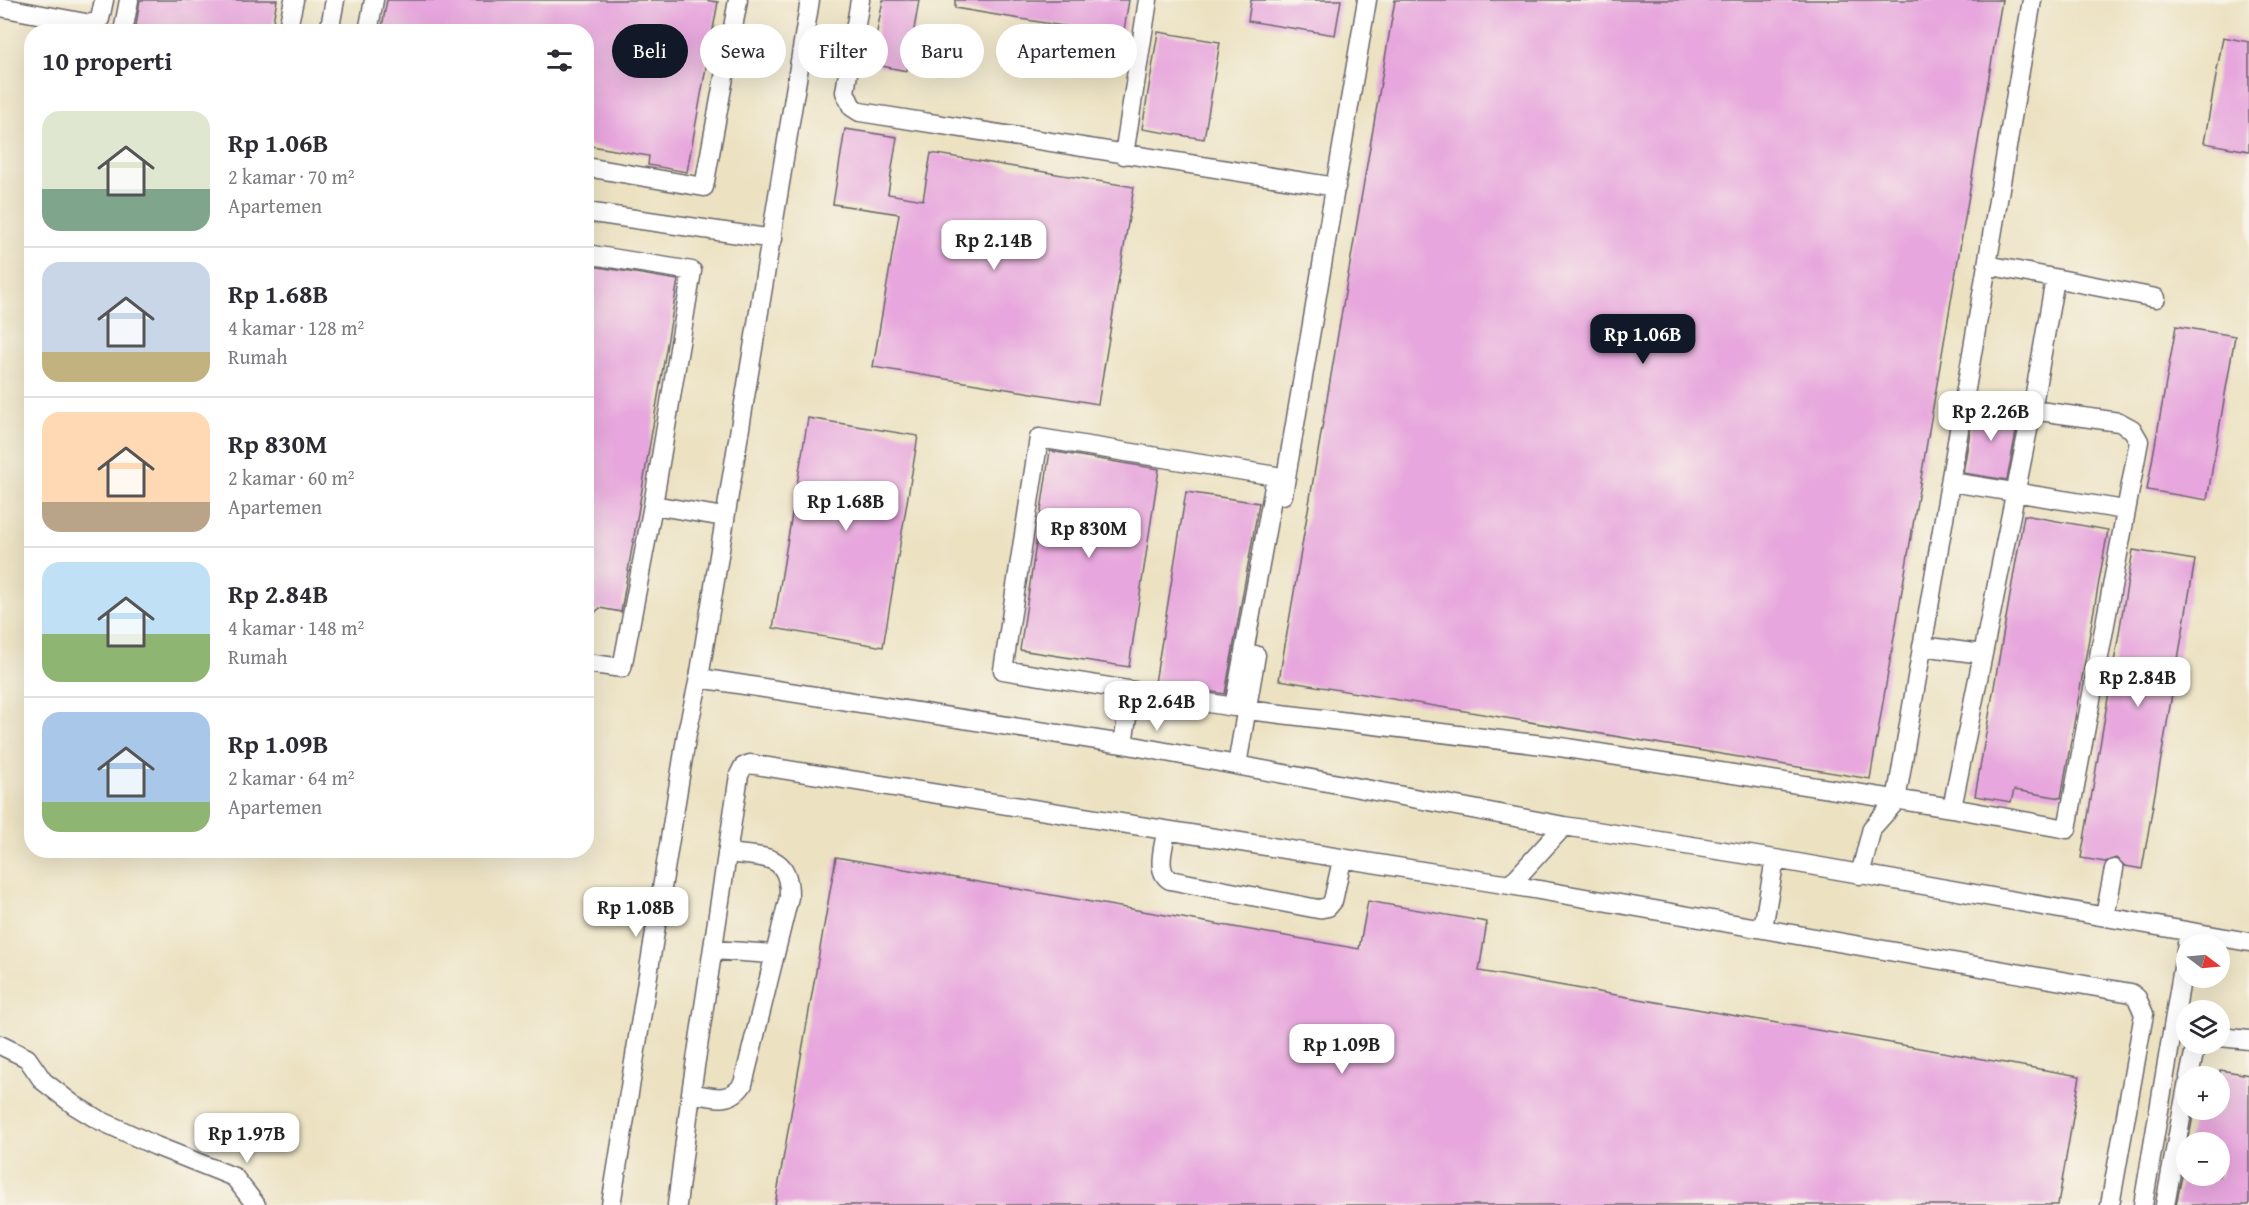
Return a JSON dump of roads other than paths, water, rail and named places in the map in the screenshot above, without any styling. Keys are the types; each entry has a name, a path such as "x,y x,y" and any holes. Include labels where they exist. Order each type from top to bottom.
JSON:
{"street":[{"path":"0,7 91,24 100,19 104,0"},
{"path":"124,24 129,0"},
{"path":"289,24 294,0"},
{"path":"330,24 335,0"},
{"path":"370,24 374,0"},
{"path":"594,168 704,187 738,0"},
{"path":"860,0 845,92 852,107 860,112 1335,187"},
{"path":"1124,155 1148,0"},
{"path":"1237,765 1367,0"},
{"path":"1860,875 1872,828 1896,801 2032,0"},
{"path":"611,1205 724,517 773,239 807,1"},
{"path":"594,213 773,239"},
{"path":"594,255 692,271 622,668 594,664"},
{"path":"1987,265 2156,298"},
{"path":"1952,808 2013,492 2032,410 2055,279"},
{"path":"1247,710 1560,747 1952,808 2067,829 2139,441 2132,429 2119,422 2032,410"},
{"path":"1039,438 1276,476 1234,707 1131,691 1003,670 1039,438"},
{"path":"1951,482 2125,510"},
{"path":"652,506 724,517"},
{"path":"1922,645 1982,654"},
{"path":"699,678 1123,744 1564,825 1775,859 2249,942"},
{"path":"1123,744 1131,691"},
{"path":"677,1205 691,1093 739,775 743,767 750,764 1510,885 2125,992 2137,998 2144,1014 2110,1205"},
{"path":"1510,885 1564,825"},
{"path":"1166,832 1161,870 1163,876 1170,880 1318,909 1328,907 1333,901 1342,860"},
{"path":"691,1093 726,1098 736,1094 743,1084 773,954 789,897 789,878 783,867 771,859 727,853"},
{"path":"1763,928 1775,859"},
{"path":"2105,916 2114,869"},
{"path":"2143,1205 2189,932"},
{"path":"714,950 773,954"},
{"path":"2230,1038 2249,1040"},
{"path":"0,1045 27,1058 43,1081 97,1119 156,1146 234,1177 256,1205"},
{"path":"2165,1205 2181,1120"}]}
